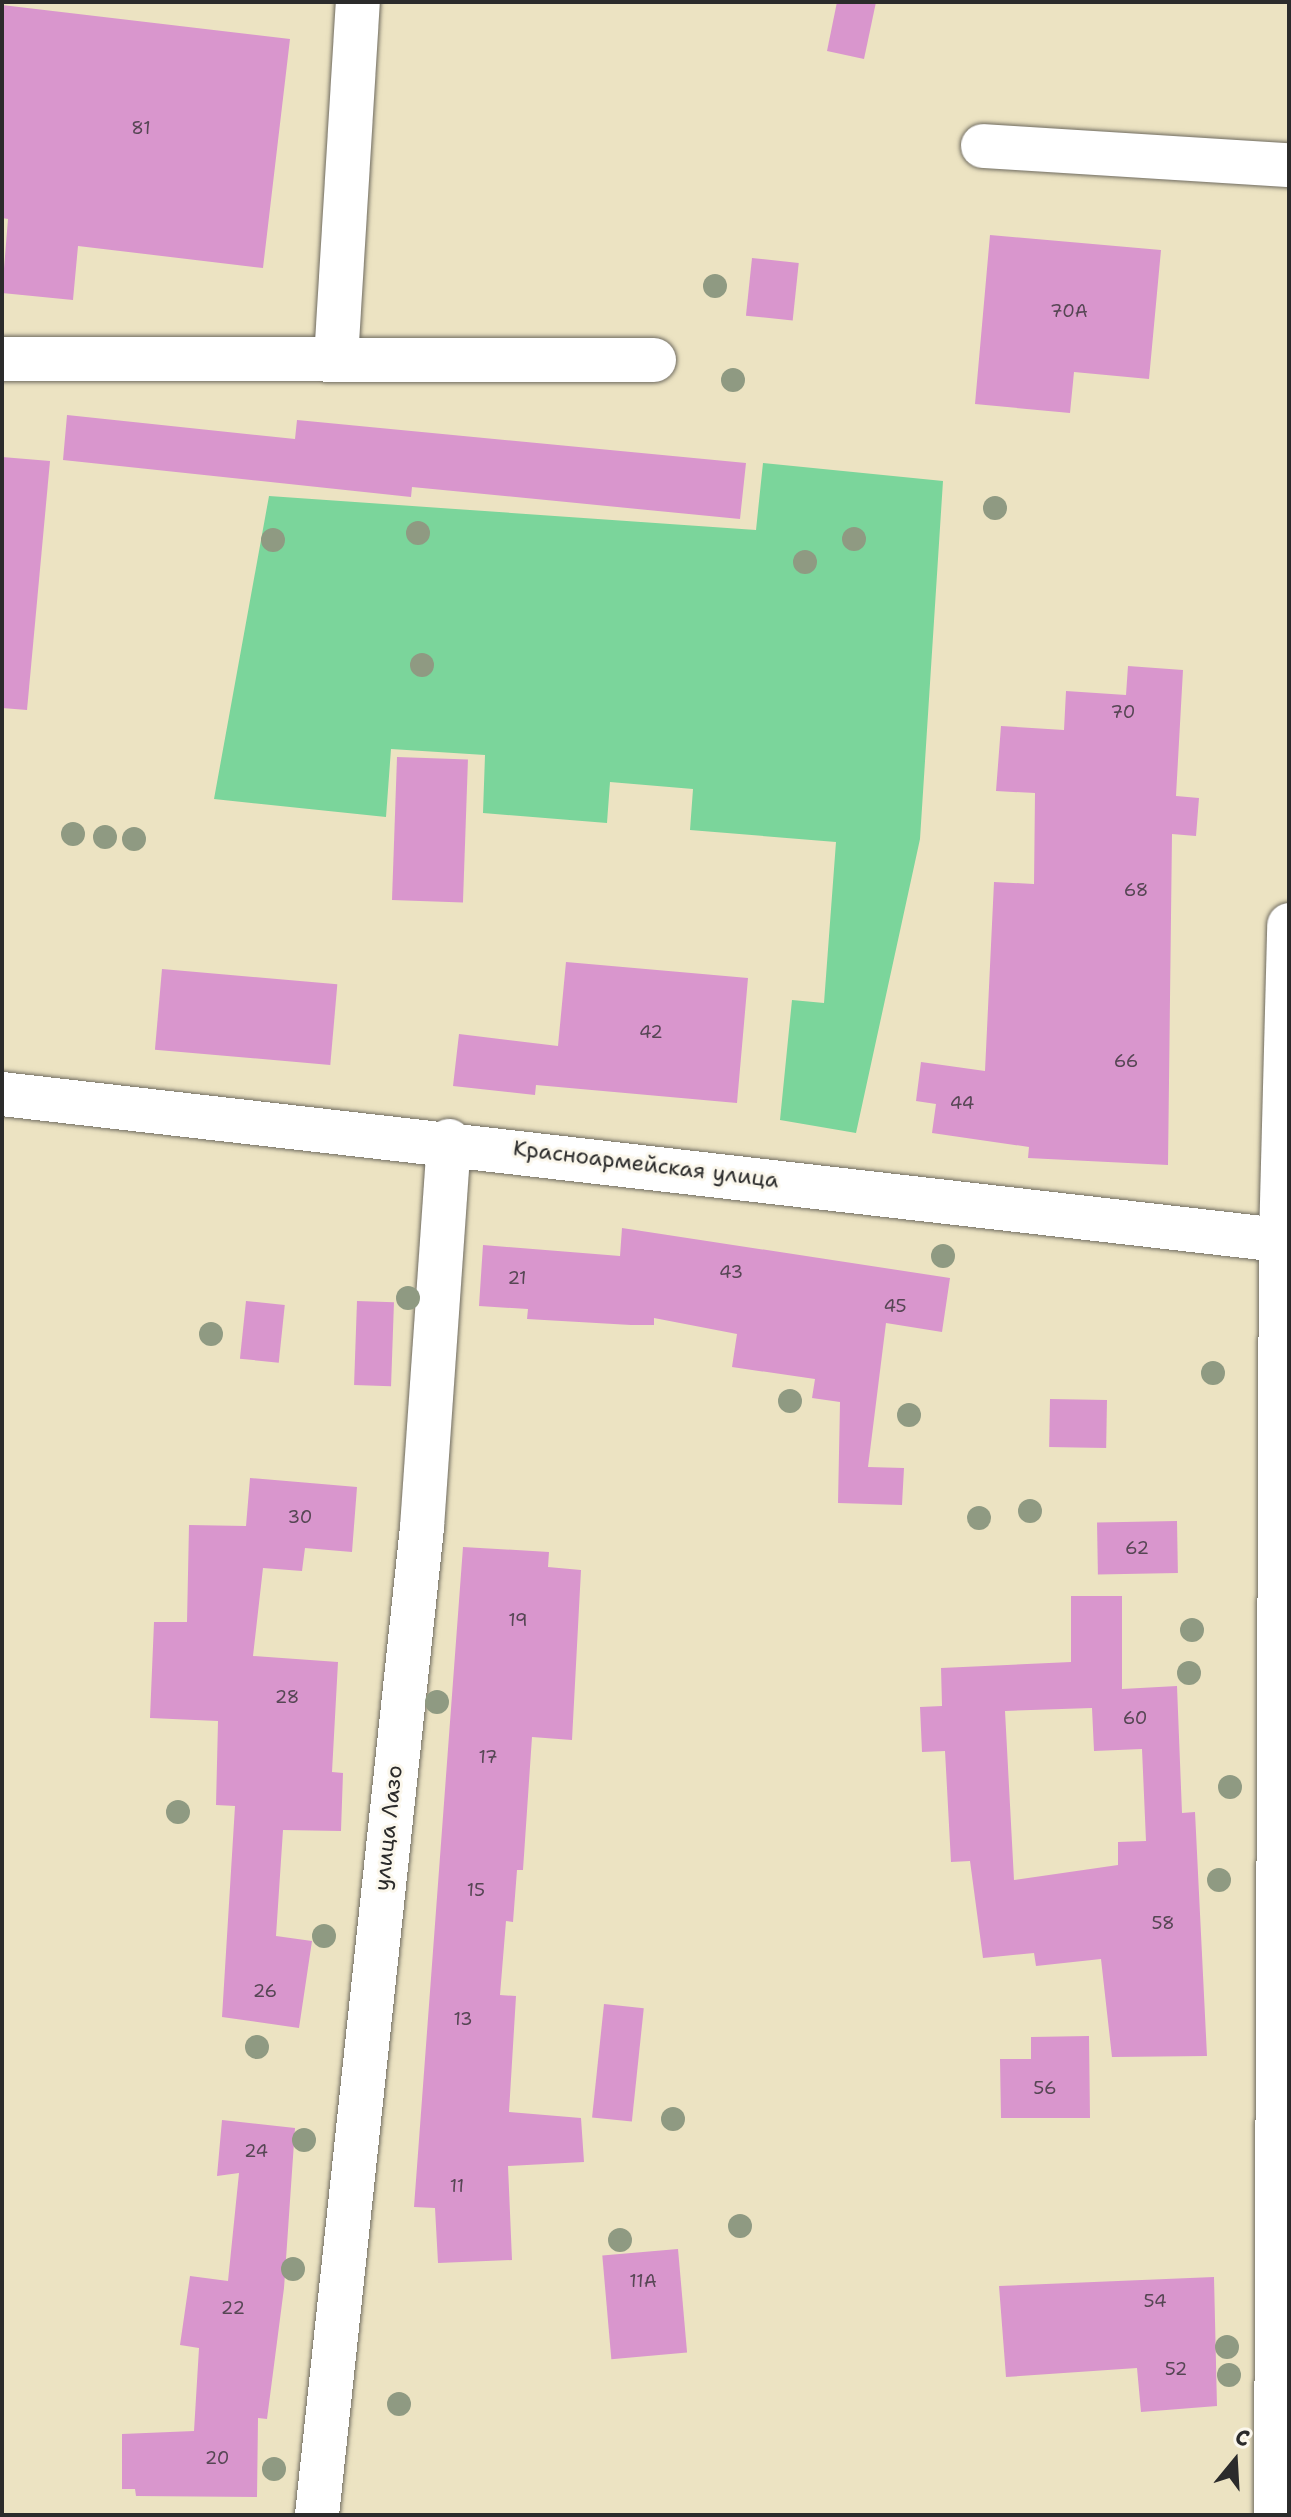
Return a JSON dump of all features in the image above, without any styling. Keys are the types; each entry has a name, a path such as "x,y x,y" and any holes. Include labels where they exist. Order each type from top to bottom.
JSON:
{"street":[{"path":"336,359 358,2"},
{"path":"983,146 1289,165"},
{"path":"2,359 654,360"},
{"path":"1276,2515 1289,925"},
{"name":"Красноармейская улица","path":"2,1094 449,1141 1285,1240"},
{"name":"улица Лазо","path":"317,2515 422,1527 449,1141"}],"green space":[{"path":"763,463 943,481 920,839 856,1133 780,1120 792,1000 824,1003 836,842 690,830 693,789 610,782 607,823 483,813 485,755 391,749 386,817 214,799 269,496 756,530"}],"building":[{"path":"837,2 876,2 864,59 827,51"},
{"path":"2,5 290,39 263,268 78,246 73,300 2,293 8,219 2,218"},
{"path":"990,235 1161,250 1149,379 1074,372 1070,413 975,404"},
{"path":"752,258 799,263 793,321 746,316"},
{"path":"67,415 295,439 297,420 746,463 740,519 412,487 411,497 63,460"},
{"path":"2,457 50,461 27,710 2,708"},
{"path":"1128,666 1183,670 1176,796 1199,798 1196,836 1172,834 1168,1165 1028,1158 1029,1147 932,1133 936,1104 916,1101 921,1062 985,1071 994,882 1034,884 1035,793 996,791 1001,726 1064,730 1066,691 1126,695"},
{"path":"397,757 468,759 463,902 392,900"},
{"path":"566,962 748,978 737,1103 536,1085 535,1095 453,1086 459,1034 558,1046"},
{"path":"162,969 337,984 330,1065 155,1050"},
{"path":"622,1228 950,1278 942,1332 886,1323 868,1467 904,1468 902,1505 838,1503 840,1402 812,1398 815,1379 732,1367 737,1334 654,1318 654,1325 527,1319 528,1309 479,1306 483,1245 620,1256"},
{"path":"246,1301 285,1305 279,1363 240,1359"},
{"path":"357,1301 394,1302 391,1386 354,1385"},
{"path":"1050,1399 1107,1400 1106,1448 1049,1447"},
{"path":"250,1478 357,1487 352,1552 305,1548 302,1571 263,1568 253,1656 338,1662 332,1772 343,1773 341,1831 283,1830 276,1936 312,1941 299,2028 222,2017 235,1806 216,1805 218,1721 150,1718 154,1622 187,1622 189,1525 246,1526"},
{"path":"1177,1521 1178,1573 1098,1574 1097,1522"},
{"path":"463,1547 549,1552 548,1567 581,1570 572,1740 532,1737 523,1870 517,1870 513,1922 506,1921 500,1995 516,1996 509,2112 581,2118 584,2162 508,2166 512,2260 438,2263 435,2208 414,2207"},
{"path":"1071,1596 1122,1596 1122,1689 1177,1686 1182,1813 1195,1812 1207,2056 1112,2057 1101,1959 1036,1966 1034,1953 983,1958 970,1861 951,1862 945,1751 922,1752 920,1707 942,1706 941,1668 1071,1662","holes":["1092,1708 1094,1751 1142,1749 1146,1841 1118,1842 1118,1865 1014,1880 1005,1711"]},
{"path":"604,2004 644,2008 632,2122 592,2117"},
{"path":"1089,2036 1090,2118 1001,2118 1000,2059 1031,2059 1031,2037"},
{"path":"222,2120 295,2128 284,2288 267,2419 258,2418 257,2497 136,2496 135,2489 122,2489 122,2434 194,2431 199,2348 180,2345 190,2276 228,2281 239,2173 217,2176"},
{"path":"678,2249 687,2353 611,2359 602,2256"},
{"path":"1214,2277 1217,2406 1141,2412 1137,2368 1006,2377 999,2286"}]}
